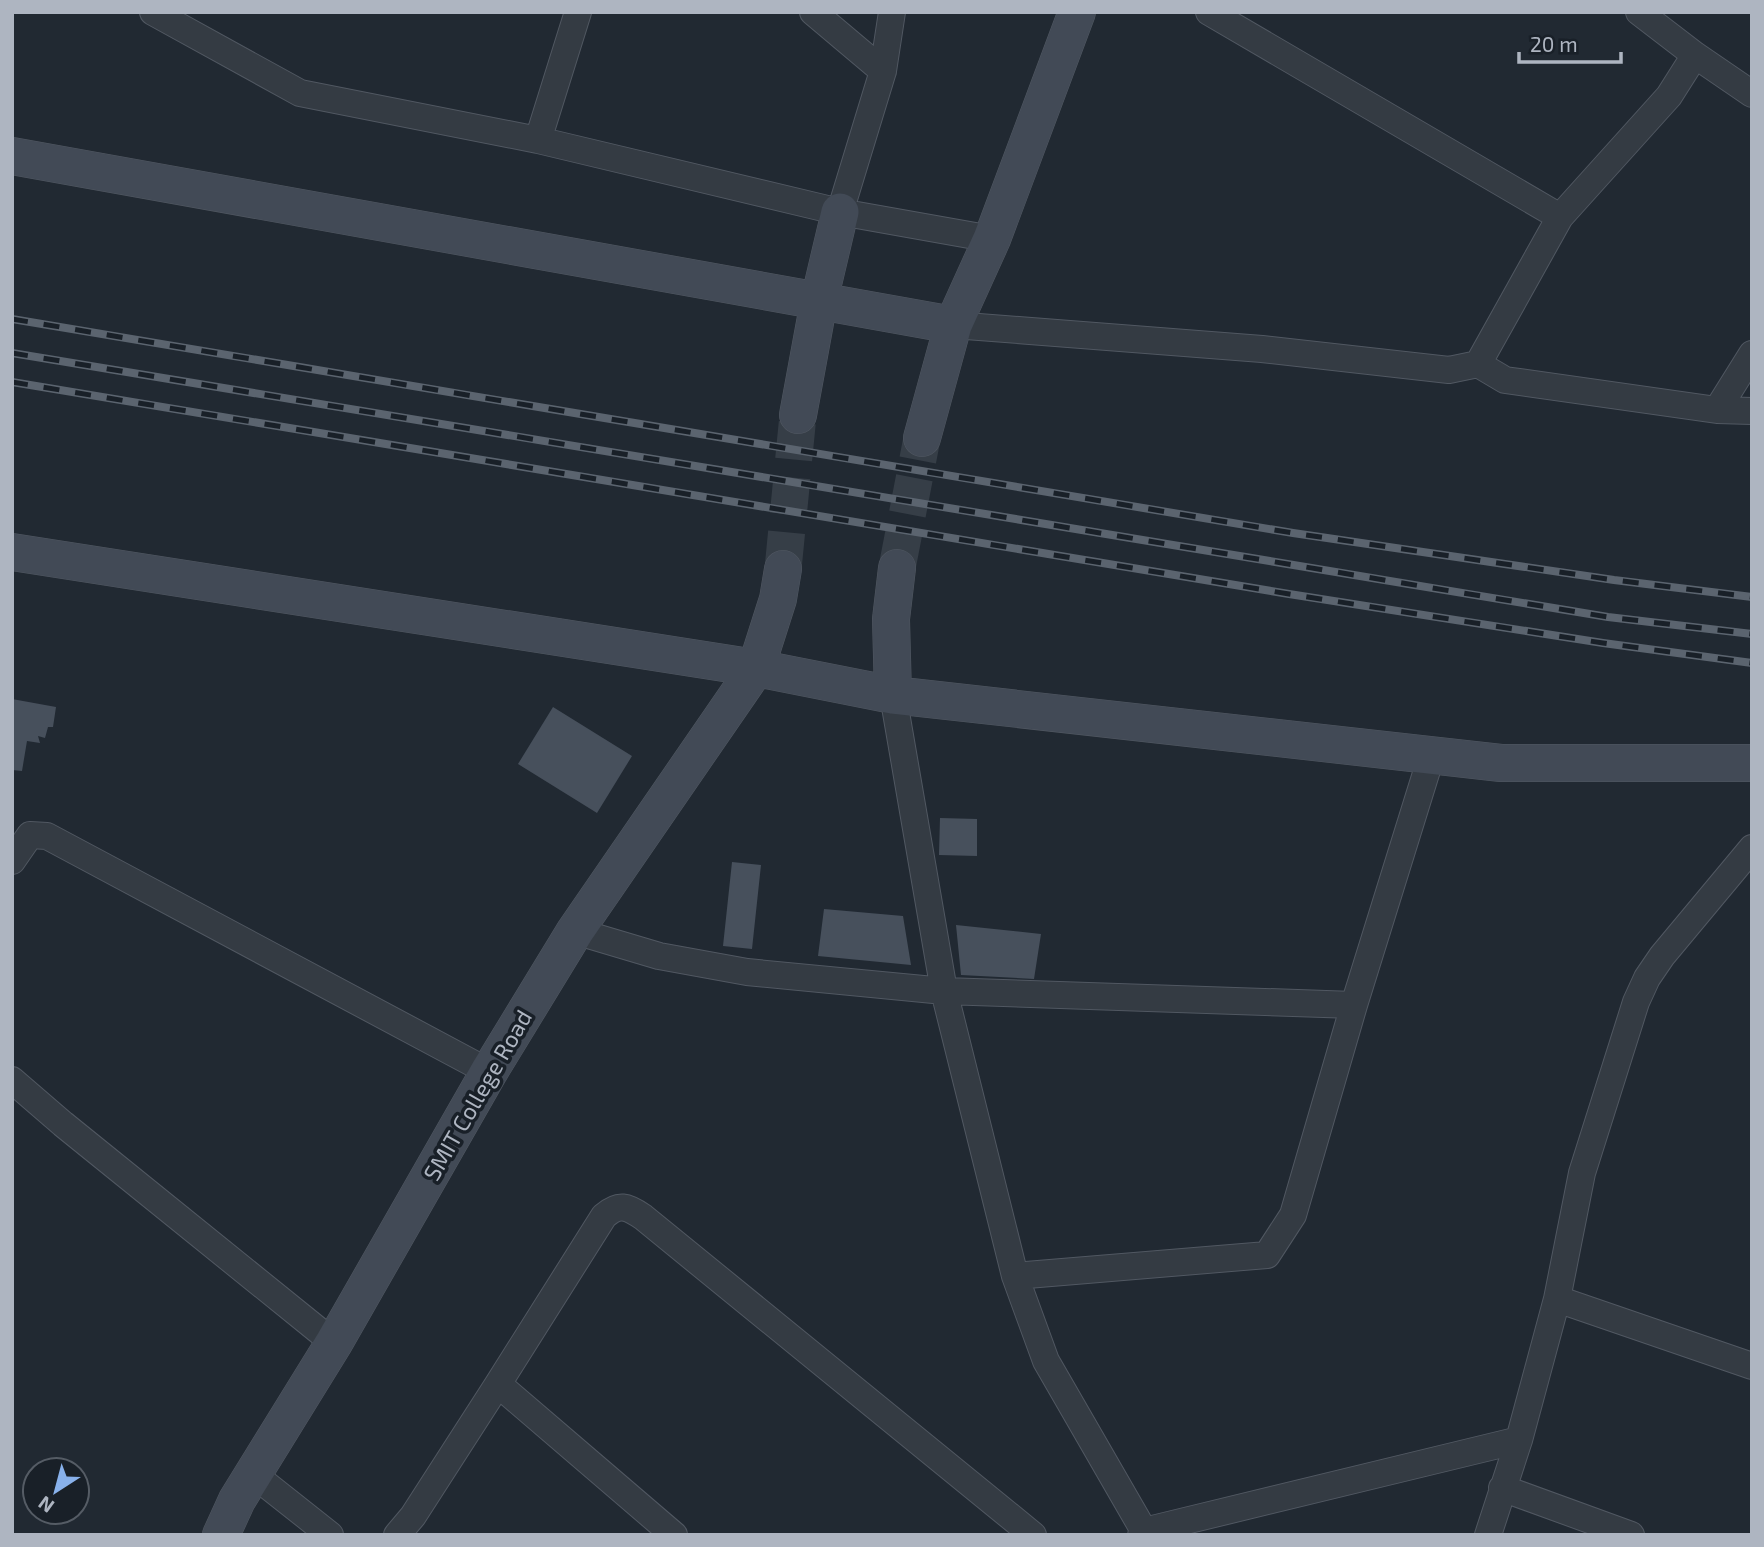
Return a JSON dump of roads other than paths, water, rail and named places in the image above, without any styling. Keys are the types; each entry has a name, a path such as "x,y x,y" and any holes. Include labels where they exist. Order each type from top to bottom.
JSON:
{"main road":[{"path":"922,438 953,326 992,239 1077,12"},
{"path":"12,156 953,326"},
{"path":"798,415 819,301 840,212"},
{"path":"12,552 756,668 893,695 1501,763 1752,763"},
{"path":"893,695 891,619 897,568"},
{"name":"SMIT College Road","path":"221,1535 237,1500 334,1343 489,1072 575,931 756,668 778,599 783,569"}],"street":[{"path":"153,12 300,93 538,140 840,212 992,239"},
{"path":"538,140 578,12"},
{"path":"813,12 883,71"},
{"path":"840,212 883,71 892,12"},
{"path":"1209,12 1560,217"},
{"path":"1639,12 1752,94"},
{"path":"1478,363 1560,217 1669,96 1695,55"},
{"path":"953,326 1262,349 1449,370 1478,363 1505,380 1717,410 1752,411"},
{"path":"1717,410 1752,354"},
{"path":"893,695 944,991 1015,1276 1046,1361 1142,1533 1519,1440"},
{"path":"1015,1276 1267,1255 1293,1215 1354,1005 1432,754"},
{"path":"12,861 30,835 47,836 489,1072"},
{"path":"1488,1535 1519,1440 1557,1298 1582,1173 1636,1002 1647,978 1662,956 1752,848"},
{"path":"575,931 659,956 747,972 944,991 1354,1005"},
{"path":"12,1080 334,1343"},
{"path":"397,1535 413,1516 604,1216 613,1209 624,1207 643,1217 1033,1535"},
{"path":"1557,1298 1752,1366"},
{"path":"498,1384 674,1535"},
{"path":"253,1474 330,1535"},
{"path":"1502,1488 1630,1535"}],"tunnel":[{"path":"783,569 798,415"},
{"path":"897,568 922,438"}],"railway":[{"path":"12,319 1293,533 1614,580 1752,597"},
{"path":"12,353 1608,617 1752,634"},
{"path":"12,382 1289,594 1603,643 1752,663"}]}
